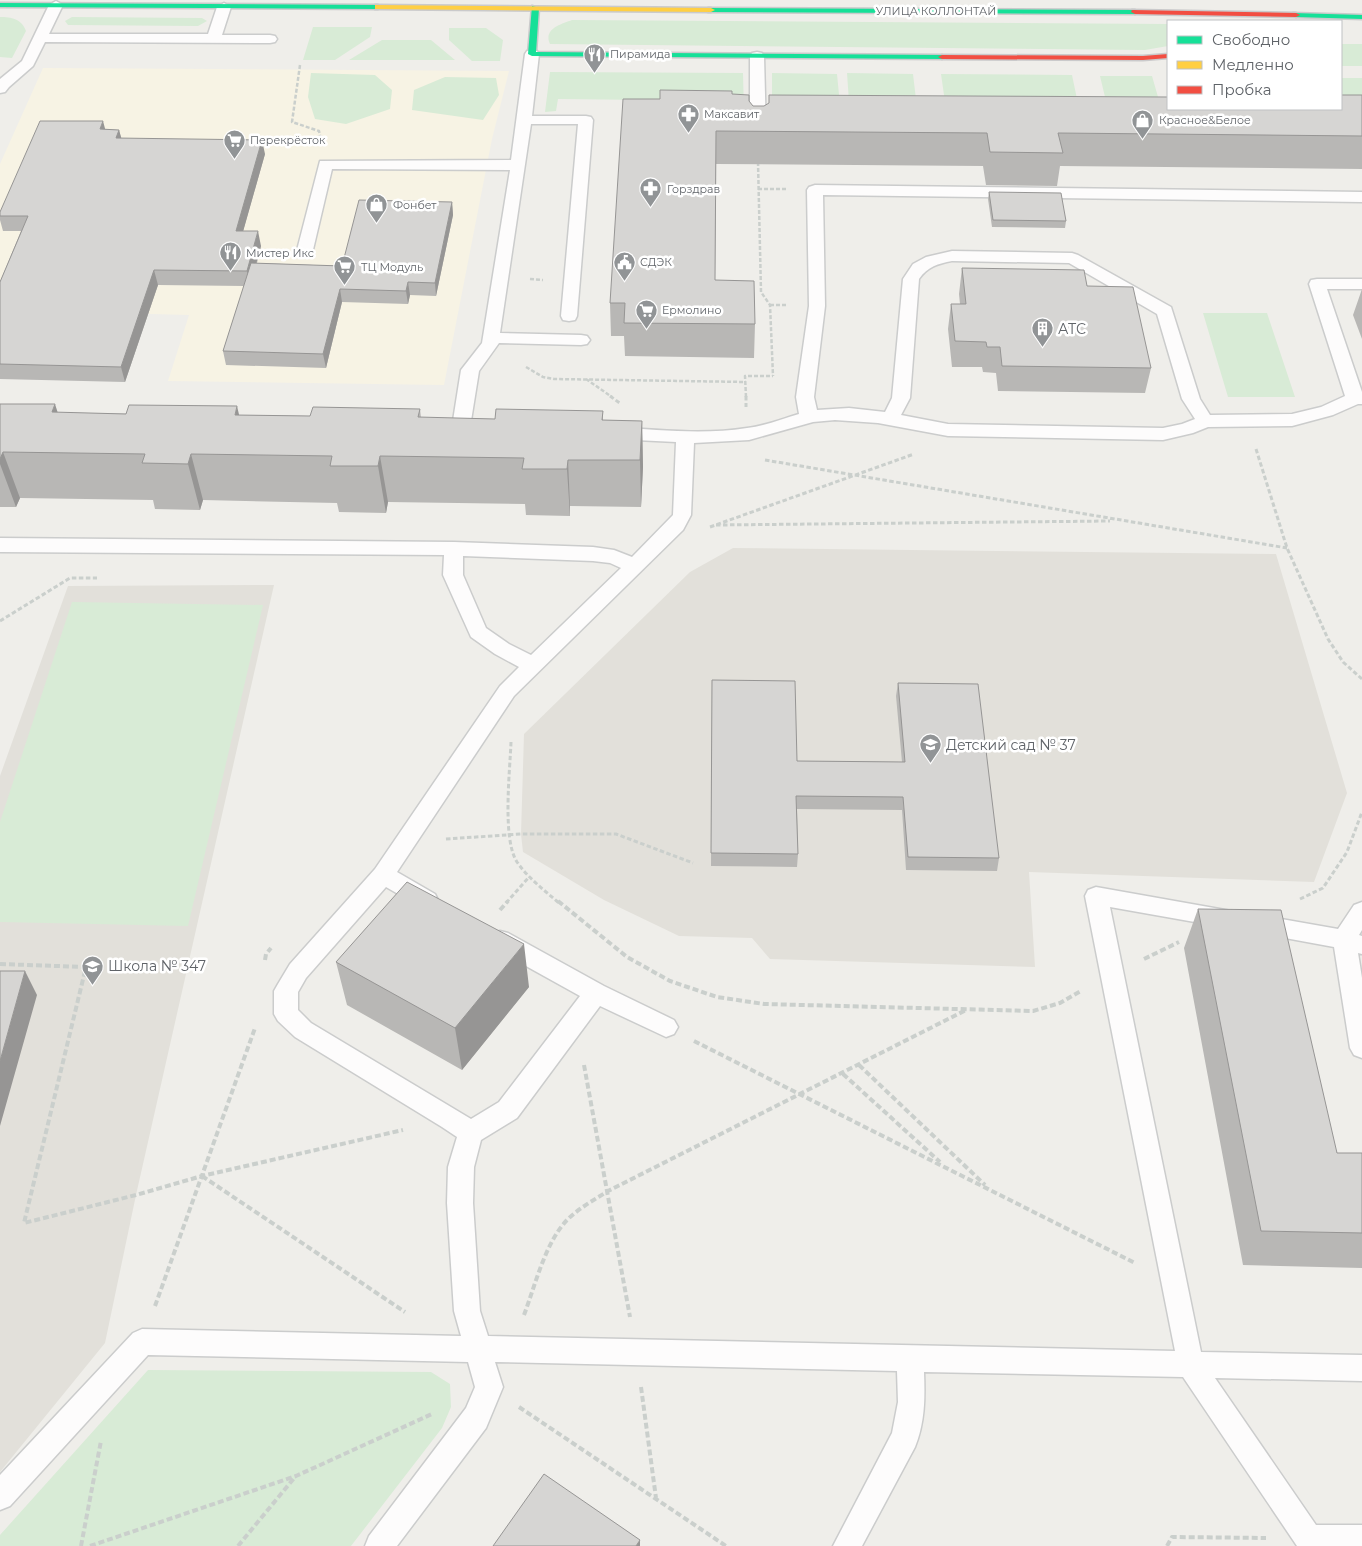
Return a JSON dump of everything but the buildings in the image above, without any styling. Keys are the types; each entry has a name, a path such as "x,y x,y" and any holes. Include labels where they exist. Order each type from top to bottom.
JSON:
{"main road":[{"name":"УЛИЦА КОЛЛОНТАЙ","path":"0,5 1244,13 1362,17"},
{"path":"535,8 532,54 1143,58 1167,56"}],"lane":[{"path":"0,89 3,84 28,63 56,5"},
{"path":"214,39 224,7"},
{"path":"40,38 270,39"},
{"path":"461,427 470,370 490,341 525,120 532,54"},
{"path":"758,56 758,134"},
{"path":"525,120 586,120 568,316"},
{"path":"304,254 325,164 518,165"},
{"path":"809,417 804,397 817,306 814,190 1362,197"},
{"path":"891,418 901,398 911,279 919,267 932,260 952,256 1072,258 1165,311 1191,399 1205,421"},
{"path":"597,433 685,436 747,435 781,427 809,417 833,414 862,414 891,418 921,426 948,430 1163,434 1187,429 1205,421 1292,420 1327,411 1359,398 1317,284 1362,284"},
{"path":"490,341 581,340"},
{"path":"441,427 480,428"},
{"path":"470,1133 451,1119 303,1030 286,1014 286,991 298,971 383,875 404,841 507,691 676,525 682,515 685,436"},
{"path":"0,544 454,549 593,554 614,557 634,566"},
{"path":"454,549 453,575 478,632 502,649 533,665"},
{"path":"383,875 449,912"},
{"path":"1353,942 1096,896 1176,1284 1190,1366 1309,1539 1362,1539"},
{"path":"1362,911 1353,942 1362,1048"},
{"path":"482,930 596,993 666,1027"},
{"path":"379,1546 476,1418 489,1387 467,1311 460,1203 461,1167 470,1133 508,1110 596,993"},
{"path":"0,1496 142,1342 480,1351 1362,1368"},
{"path":"847,1546 905,1436 912,1402 910,1360"}],"path":[{"path":"300,66 292,122 319,131 325,164"},
{"path":"758,162 761,292 770,305 773,376"},
{"path":"500,279 572,280"},
{"path":"490,341 534,372 548,378 746,382"},
{"path":"747,435 746,376 807,376"},
{"path":"1247,420 1287,548 1328,639 1343,662 1362,679"},
{"path":"706,530 713,525 852,474 916,453"},
{"path":"758,459 1287,548"},
{"path":"676,525 1118,521"},
{"path":"0,622 70,578 100,578"},
{"path":"511,733 509,836 516,860 529,877 578,920 627,957 670,981 717,997 764,1004 1033,1011 1060,1003 1111,974"},
{"path":"404,841 521,834 616,834 693,863"},
{"path":"482,930 529,877"},
{"path":"265,964 266,954 272,947"},
{"path":"0,964 86,966 24,1222 136,1195 202,1176 451,1119"},
{"path":"510,1351 549,1251 563,1225 583,1206 967,1009"},
{"path":"576,1018 636,1353 656,1498"},
{"path":"142,1342 258,1020"},
{"path":"666,1027 1176,1284"},
{"path":"859,1065 988,1188"},
{"path":"843,1074 944,1166"},
{"path":"202,1176 413,1317"},
{"path":"489,1387 726,1546"},
{"path":"90,1546 296,1476 437,1411"},
{"path":"81,1546 102,1432"},
{"path":"238,1546 296,1476"},
{"path":"1167,1546 1172,1537 1309,1539"}],"shaded area":[{"path":"43,68 509,71 492,139 444,385 168,381 189,315 0,310 0,164"},
{"name":"Детский сад № 37","path":"733,548 1276,554 1347,793 1314,882 1029,872 1035,967 770,959 752,938 679,936 604,900 523,852 521,834 524,734 690,572"},
{"name":"Школа № 347","path":"274,585 136,1195 105,1343 0,1472 0,776 68,586"}],"green space":[{"path":"0,17 8,17 19,21 26,31 12,58 0,57"},
{"path":"72,17 202,18 207,21 198,26 68,25 65,21"},
{"path":"572,20 1167,24 1167,46 1145,50 550,44 549,34 558,25"},
{"path":"313,27 372,27 370,37 335,60 303,60"},
{"path":"449,28 486,28 503,40 500,61 472,61 449,40"},
{"path":"382,40 431,40 455,60 349,60"},
{"path":"1342,44 1362,44 1362,66 1342,66"},
{"path":"550,72 743,73 744,114 647,100 558,99 556,111 545,112"},
{"path":"311,73 375,75 392,90 390,109 346,124 315,119 308,97"},
{"path":"772,73 837,74 841,115 772,115"},
{"path":"847,73 913,74 918,116 850,116"},
{"path":"941,74 1072,75 1081,118 947,116"},
{"path":"1100,76 1152,76 1164,118 1110,118"},
{"path":"445,77 496,78 499,95 483,120 412,110 414,90"},
{"path":"1342,78 1362,78 1362,119 1342,109"},
{"path":"1203,313 1267,313 1295,397 1228,397"},
{"path":"72,602 263,605 188,926 0,922 0,822"},
{"path":"148,1370 431,1372 450,1384 451,1407 442,1428 351,1546 0,1546 0,1535"}],"traffic: fast":[{"path":"0,5 378,7"},
{"path":"535,8 532,54 942,57"},
{"path":"711,10 1135,12"},
{"path":"1296,15 1362,17"}],"traffic: slow":[{"path":"378,7 711,10"}],"traffic: jam":[{"path":"1135,12 1296,15"},
{"path":"942,57 1143,58 1167,56"}],"place":[{"name":"Пирамида","path":"594,73"},
{"name":"Максавит","path":"688,133"},
{"name":"Красное&Белое","path":"1143,139"},
{"name":"Перекрёсток","path":"234,159"},
{"name":"Горздрав","path":"651,208"},
{"name":"Фонбет","path":"377,224"},
{"name":"Мистер Икс","path":"230,272"},
{"name":"СДЭК","path":"624,281"},
{"name":"ТЦ Модуль","path":"345,286"},
{"name":"Ермолино","path":"646,329"},
{"name":"АТС","path":"1042,348"},
{"name":"Детский сад № 37","path":"930,764"},
{"name":"Школа № 347","path":"92,985"}]}
